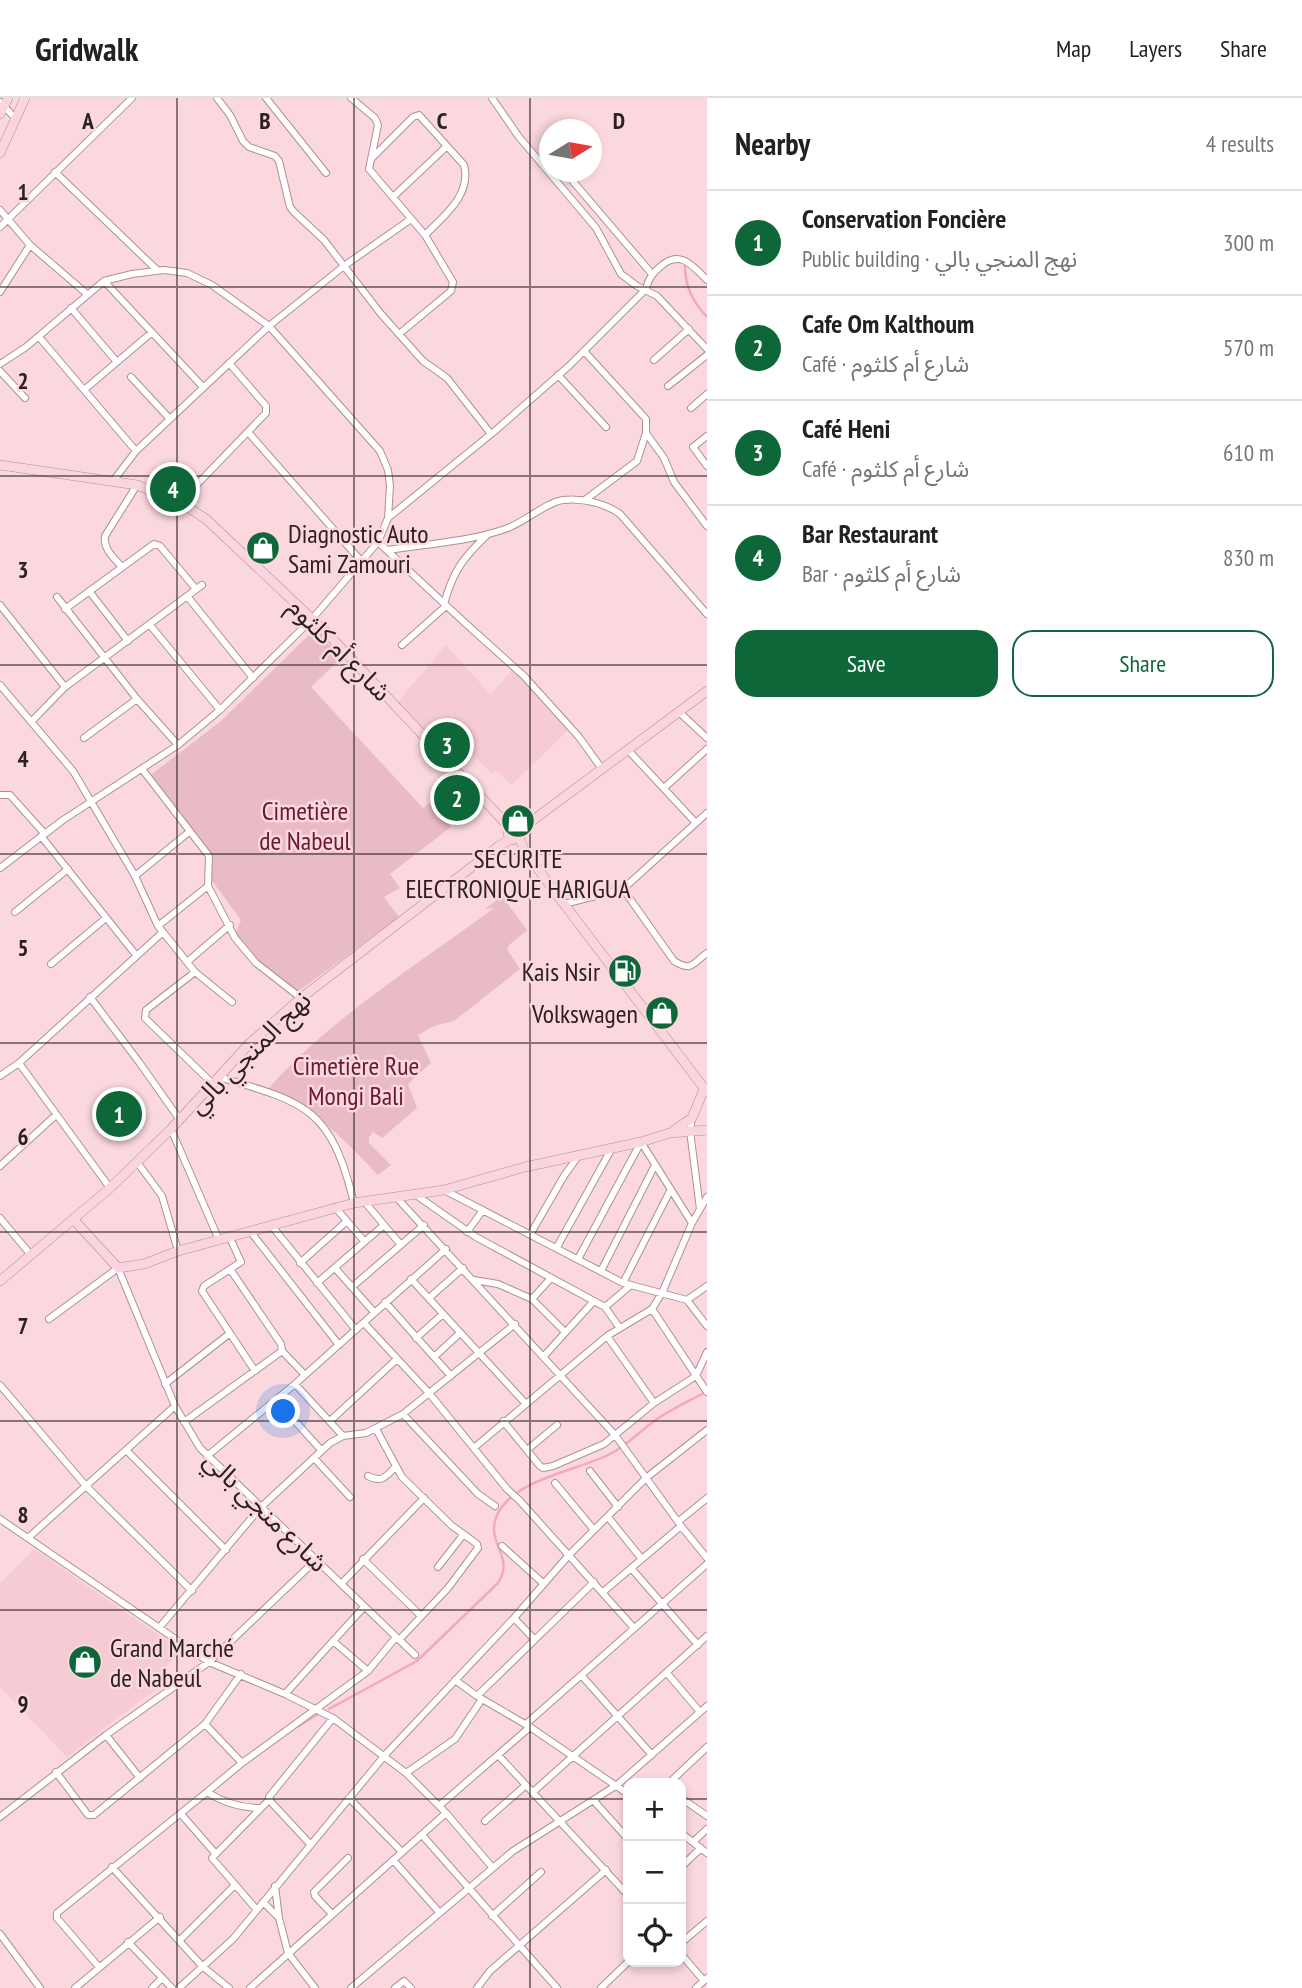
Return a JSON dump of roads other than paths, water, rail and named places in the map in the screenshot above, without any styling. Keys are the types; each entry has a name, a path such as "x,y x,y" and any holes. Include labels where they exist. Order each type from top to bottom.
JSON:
{"street":[{"path":"0,153 25,98"},
{"path":"0,227 132,98"},
{"path":"217,98 230,115 243,141 249,147 275,156 279,161 290,207 324,240 399,334 423,360 447,378 491,434"},
{"path":"351,98 377,121 369,169 425,235 452,276 451,290 399,334"},
{"path":"492,98 519,137 596,228 621,274 657,296 707,349"},
{"path":"267,99 326,173"},
{"path":"3,105 16,119"},
{"path":"370,161 413,117 419,115 464,165 464,184 456,204 425,235"},
{"path":"393,197 447,146"},
{"path":"55,172 157,270"},
{"path":"574,182 652,274"},
{"path":"0,210 30,245 87,294"},
{"path":"113,481 136,451 169,418 268,326 411,219"},
{"path":"0,292 30,245"},
{"path":"388,518 558,375 646,289 652,274 666,262 677,258 688,261 707,280"},
{"path":"0,364 38,337 104,281 157,270 176,271 197,277 242,305 268,326 384,458 390,486 388,518 378,541 312,620 253,678 178,745 91,800 0,868"},
{"path":"104,281 203,387"},
{"path":"71,308 117,362"},
{"path":"654,360 689,329"},
{"path":"83,390 151,333"},
{"path":"38,337 136,451"},
{"path":"584,351 646,419 646,433 637,461 584,500"},
{"path":"668,386 707,355"},
{"path":"180,502 266,413 266,405 229,363"},
{"path":"0,371 25,398"},
{"path":"558,375 606,427"},
{"path":"131,377 169,418"},
{"path":"691,408 707,394"},
{"path":"248,432 362,562"},
{"path":"646,433 664,458 680,492 707,526"},
{"path":"707,436 693,447 707,466"},
{"name":"شارع أم كلثوم","path":"0,465 136,485 180,502 206,519 312,620 417,728 501,820 706,1089"},
{"path":"122,567 104,542 136,485"},
{"path":"387,550 488,534 526,520 554,502 584,500 613,509 620,514 707,614"},
{"path":"402,645 445,605 453,573 488,534"},
{"path":"378,541 524,676 579,737 602,769"},
{"path":"31,722 65,687 199,587 157,544 65,609"},
{"path":"89,591 128,641"},
{"path":"187,596 253,678"},
{"path":"57,597 137,699 178,745"},
{"path":"0,605 65,687"},
{"path":"150,625 219,710"},
{"path":"0,685 73,771 135,876 160,929 195,972 232,1002"},
{"name":"نهج المنجي بالي","path":"0,1281 110,1188 180,1120 250,1043 301,998 512,835 707,691"},
{"path":"84,738 137,699"},
{"path":"679,712 707,738"},
{"path":"664,788 707,749"},
{"path":"628,750 696,823"},
{"path":"142,769 209,856 208,886 235,938 256,963 301,998"},
{"path":"0,795 10,795 136,955"},
{"path":"564,904 623,889 707,813"},
{"path":"135,876 189,832"},
{"path":"15,912 68,869"},
{"path":"0,1076 19,1063 208,886"},
{"path":"623,889 674,961 689,967 707,953"},
{"path":"51,964 106,918"},
{"path":"187,962 230,925"},
{"path":"195,972 146,1010 144,1014 150,1023 216,1081 292,1100 319,1121 339,1151 359,1202 401,1245"},
{"path":"90,997 180,1120"},
{"path":"19,1063 110,1188"},
{"path":"700,1209 690,1131 692,1118 706,1089"},
{"path":"0,1166 56,1115"},
{"path":"670,1133 692,1118"},
{"path":"171,1129 219,1241"},
{"path":"49,1320 118,1268 144,1264 178,1251 359,1202 444,1190 670,1133 707,1130"},
{"path":"640,1142 692,1223"},
{"path":"578,1259 640,1142"},
{"path":"557,1247 613,1147"},
{"path":"531,1233 579,1155"},
{"path":"137,1162 162,1196 178,1251"},
{"path":"601,1271 654,1167"},
{"path":"444,1190 623,1283 687,1300 707,1326"},
{"path":"623,1283 670,1191"},
{"path":"416,1195 467,1231 605,1307 618,1327"},
{"path":"396,1197 616,1437 707,1559"},
{"path":"475,1447 618,1327 639,1319 652,1309 707,1197"},
{"path":"335,1208 364,1241"},
{"path":"467,1231 483,1210"},
{"path":"0,1218 32,1255"},
{"path":"74,1220 118,1268"},
{"path":"300,1263 348,1222"},
{"path":"271,1225 356,1330"},
{"path":"317,1283 384,1225"},
{"path":"352,1287 424,1225"},
{"path":"250,1231 339,1345"},
{"path":"230,1238 242,1259 240,1263 204,1286 202,1291 255,1371"},
{"path":"207,1456 305,1376 446,1249"},
{"name":"شارع منجي بالي","path":"118,1268 164,1384 184,1422 207,1456 415,1655"},
{"path":"335,1268 374,1312"},
{"path":"429,1298 463,1268"},
{"path":"230,1269 281,1344 282,1350 305,1376"},
{"path":"532,1299 551,1278"},
{"path":"411,1279 525,1403"},
{"path":"474,1280 498,1284 532,1299 565,1332"},
{"path":"605,1307 631,1285"},
{"path":"687,1300 707,1286"},
{"path":"385,1302 451,1376"},
{"path":"544,1356 593,1302"},
{"path":"652,1309 707,1392"},
{"path":"416,1338 443,1314"},
{"path":"364,1323 429,1393 509,1491 634,1629"},
{"path":"159,1628 260,1507 321,1450 343,1436 366,1433 403,1414 515,1324"},
{"path":"434,1357 460,1333"},
{"path":"164,1384 229,1334"},
{"path":"607,1336 654,1403"},
{"path":"184,1422 282,1350"},
{"path":"503,1421 540,1466 547,1468 593,1450 616,1437 654,1403 698,1379 707,1352"},
{"path":"330,1421 397,1359"},
{"path":"295,1384 343,1436"},
{"path":"0,1385 86,1486 192,1591"},
{"path":"29,1537 175,1406"},
{"path":"403,1414 478,1494 495,1506"},
{"path":"295,1421 321,1450"},
{"path":"527,1450 557,1425"},
{"path":"99,1967 56,1916 57,1913 242,1763 315,1707 368,1671 449,1588 478,1548 477,1544 463,1535 402,1478 376,1429"},
{"path":"179,1988 233,1939 385,1755 514,1618 569,1555 646,1478 707,1430"},
{"path":"126,1450 226,1550"},
{"path":"314,1458 350,1497"},
{"path":"368,1476 382,1480 396,1466"},
{"path":"590,1471 618,1507"},
{"path":"555,1483 594,1530"},
{"path":"342,1583 424,1498"},
{"path":"603,1592 707,1498"},
{"path":"608,1517 642,1558"},
{"path":"0,1519 209,1662 242,1674 333,1718 406,1773 446,1813 492,1867"},
{"path":"438,1567 463,1535"},
{"path":"502,1546 544,1584"},
{"path":"0,1816 106,1735 209,1662 317,1559"},
{"path":"363,1559 421,1616"},
{"path":"439,1806 707,1564"},
{"path":"631,1568 698,1644"},
{"path":"406,1773 455,1739 480,1698 534,1639 594,1582"},
{"path":"285,1694 364,1606"},
{"path":"514,1618 534,1639"},
{"path":"533,1792 707,1636"},
{"path":"333,1641 368,1671"},
{"path":"667,1673 699,1712"},
{"path":"56,1772 88,1815 92,1816 205,1724 242,1674"},
{"path":"582,1676 652,1755"},
{"path":"455,1680 623,1790"},
{"path":"351,1988 492,1867 617,1785 707,1706"},
{"path":"310,1843 270,1800 270,1794 333,1718"},
{"path":"205,1724 242,1763"},
{"path":"106,1735 141,1778"},
{"path":"674,1778 707,1747"},
{"path":"498,1755 623,1889"},
{"path":"485,1821 526,1785"},
{"path":"207,1792 244,1808 261,1808"},
{"path":"349,1798 402,1852"},
{"path":"257,1910 212,1858 270,1800"},
{"path":"594,1801 623,1833"},
{"path":"686,1801 707,1816"},
{"path":"250,1988 446,1813"},
{"path":"181,1814 215,1853"},
{"path":"693,1842 707,1829"},
{"path":"422,1835 555,1985 546,1988"},
{"path":"686,1837 704,1851 686,1864"},
{"path":"332,1914 314,1892 348,1858"},
{"path":"393,1860 439,1912"},
{"path":"112,1867 202,1966 229,1988"},
{"path":"477,1988 490,1970 606,1870"},
{"path":"492,1916 541,1872"},
{"path":"180,1940 234,1886"},
{"path":"275,1886 279,1918 288,1953 315,1988"},
{"path":"262,1902 279,1918"},
{"path":"75,1988 160,1917"},
{"path":"686,1939 707,1921"},
{"path":"1,1935 40,1988"},
{"path":"128,1942 172,1988"},
{"path":"686,1959 705,1979 696,1988"},
{"path":"601,1988 623,1967"},
{"path":"152,1988 162,1978"},
{"path":"394,1988 404,1981 411,1988"}],"waterway":[{"path":"685,266 686,281 691,294 707,317"},
{"path":"329,1709 417,1661 498,1583 503,1573 503,1564 494,1533 494,1523 507,1501 533,1483 610,1454 659,1418 704,1393"},
{"path":"295,1728 317,1715"}],"place":[{"name":"Bar Restaurant","path":"173,489"},
{"name":"Diagnostic Auto Sami Zamouri","path":"263,548"},
{"name":"Café Heni","path":"447,745"},
{"name":"Cafe Om Kalthoum","path":"457,798"},
{"name":"SECURITE ElECTRONIQUE HARIGUA","path":"518,821"},
{"name":"Kais Nsir","path":"625,971"},
{"name":"Volkswagen","path":"662,1013"},
{"name":"Conservation Foncière","path":"119,1114"},
{"name":"Grand Marché de Nabeul","path":"85,1662"}],"park label":[{"name":"Cimetière de Nabeul","path":"305,825"},
{"name":"Cimetière Rue Mongi Bali","path":"356,1080"}]}
